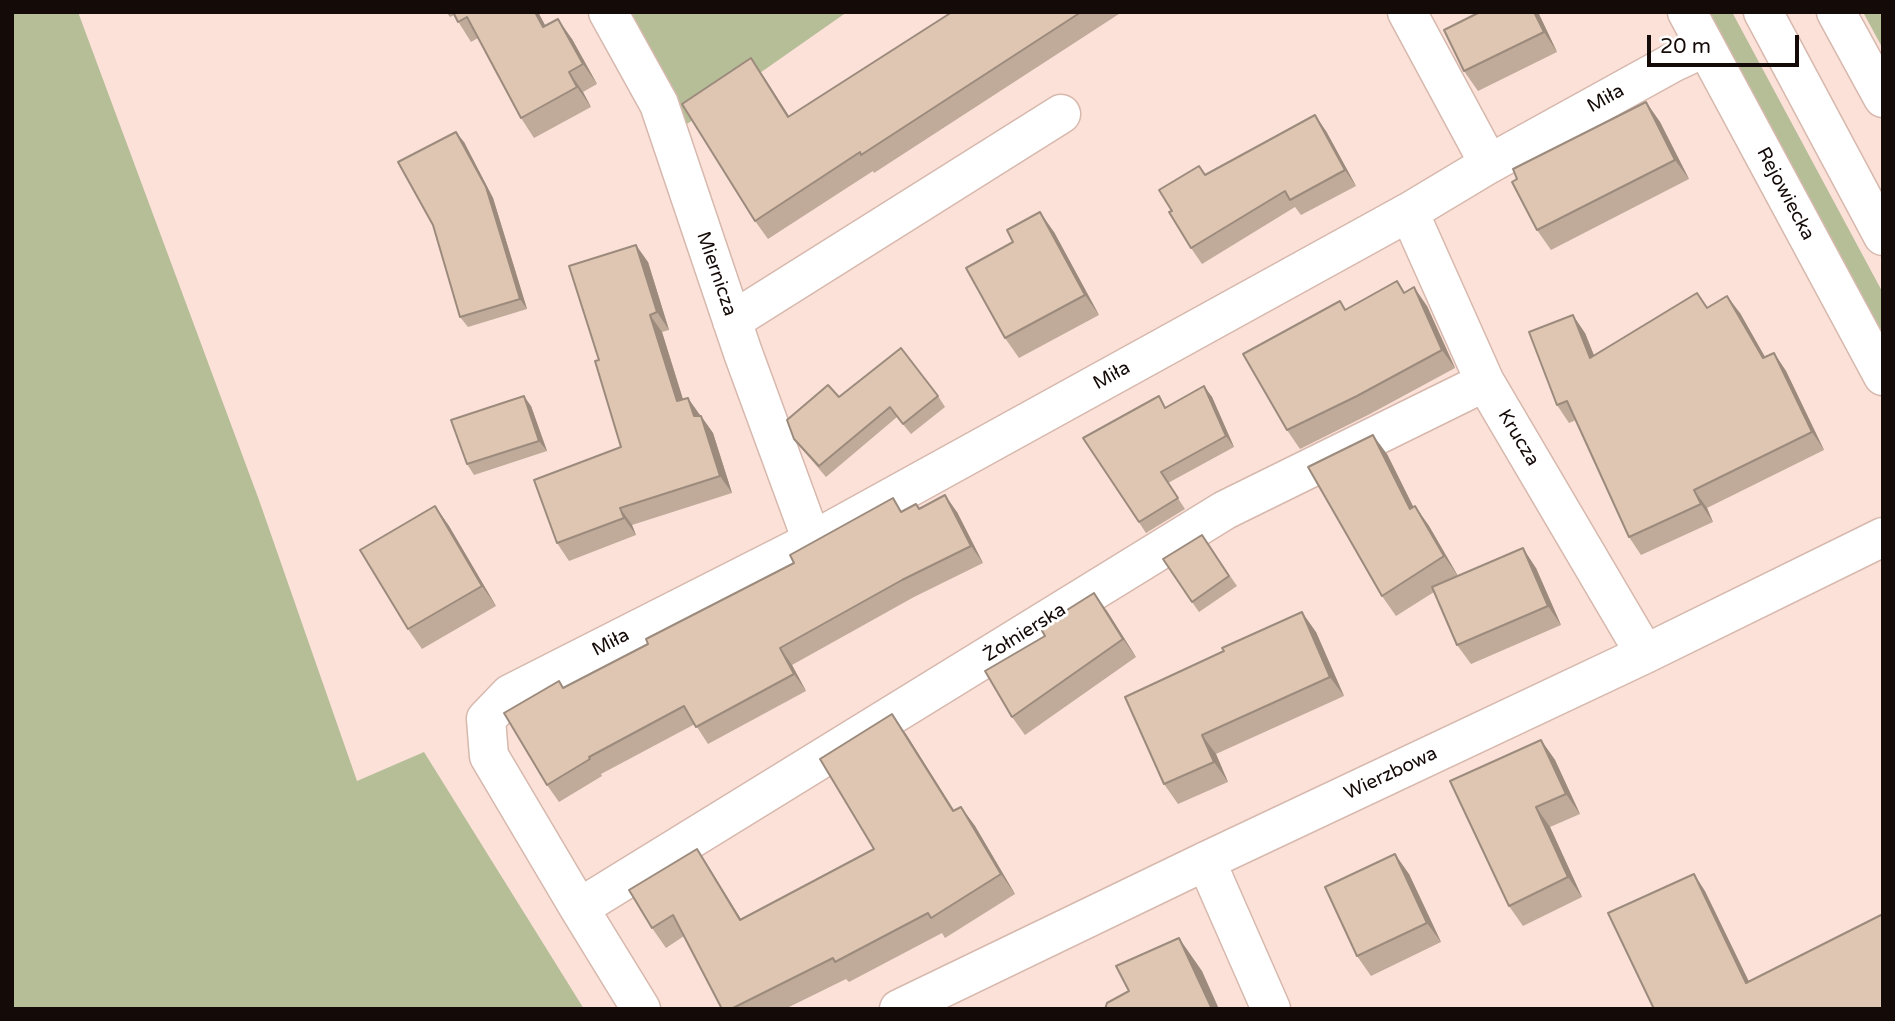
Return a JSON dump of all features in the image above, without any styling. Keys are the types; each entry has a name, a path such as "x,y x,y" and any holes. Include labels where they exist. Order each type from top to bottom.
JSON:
{"main road":[{"name":"Miernicza","path":"608,12 642,97 659,104 732,321 812,541"},
{"path":"1407,12 1489,164"},
{"name":"Rejowiecka","path":"1687,12 1883,376"},
{"path":"1763,12 1883,236"},
{"path":"1836,12 1883,98"},
{"name":"Miła","path":"641,1009 489,756 486,719 510,694 812,541 1409,212 1489,164 1706,47"},
{"path":"732,321 1061,114"},
{"name":"Krucza","path":"1409,212 1485,382 1646,654"},
{"name":"Żołnierska","path":"579,908 1225,510 1485,382"},
{"name":"Wierzbowa","path":"899,1009 1646,654 1883,537"},
{"path":"1206,861 1272,1009"}],"green space":[{"path":"12,12 78,12 259,500 357,781 424,752 584,1009 12,1009"},
{"path":"626,12 847,12 687,124"},
{"path":"1704,12 1732,12 1883,293 1883,346"},
{"path":"1863,12 1883,12 1883,49"}],"building":[{"path":"453,12 535,12 543,27 558,19 583,64 569,72 577,87 521,118 467,17 458,22"},
{"path":"952,12 1081,12 755,221 682,104 751,58 788,117"},
{"path":"1480,12 1534,12 1544,32 1464,71 1444,30"},
{"path":"1646,102 1675,160 1537,230 1512,182 1517,179 1513,169"},
{"path":"1315,115 1345,170 1290,200 1285,191 1191,248 1159,190 1199,166 1205,175"},
{"path":"456,132 486,187 520,299 460,317 433,225 398,162"},
{"path":"1040,212 1085,295 1005,338 966,268 1013,242 1007,230"},
{"path":"636,245 657,312 650,315 677,401 688,398 694,416 701,416 720,476 620,508 624,518 557,543 534,480 621,447 595,361 599,360 569,266"},
{"path":"1397,281 1404,293 1414,287 1442,350 1287,430 1243,354 1340,301 1345,310"},
{"path":"1697,293 1707,308 1727,296 1763,358 1774,353 1812,432 1694,490 1701,504 1629,537 1567,401 1557,405 1529,332 1573,315 1590,358"},
{"path":"901,348 938,396 903,424 890,407 819,466 794,439 787,420 828,385 839,397"},
{"path":"1204,386 1226,436 1161,472 1178,498 1139,522 1083,438 1159,396 1165,408"},
{"path":"524,396 539,441 467,464 451,420"},
{"path":"1373,435 1410,509 1415,506 1444,556 1382,596 1308,467"},
{"path":"945,495 971,546 902,580 780,648 794,674 696,727 684,706 589,757 590,759 547,785 504,713 559,681 563,688 648,644 646,639 794,563 790,555 893,498 901,512 916,504 919,509"},
{"path":"435,506 482,586 408,629 360,550"},
{"path":"1202,535 1229,576 1192,602 1163,559"},
{"path":"1523,548 1548,606 1457,645 1432,587"},
{"path":"1094,593 1123,639 1012,717 985,671 1045,636 1040,627"},
{"path":"1302,612 1330,677 1202,735 1214,762 1164,784 1125,697 1224,651 1222,648"},
{"path":"892,714 953,811 961,807 1001,874 931,918 928,913 835,962 833,958 731,1009 722,1009 673,915 652,928 629,890 697,849 740,920 874,849 820,759"},
{"path":"1541,740 1566,794 1536,807 1568,877 1509,906 1450,781"},
{"path":"1395,854 1427,923 1357,956 1325,887"},
{"path":"1694,874 1746,983 1883,914 1883,1009 1654,1009 1608,913"},
{"path":"1179,938 1212,1009 1105,1009 1107,1003 1129,991 1116,966"}]}
